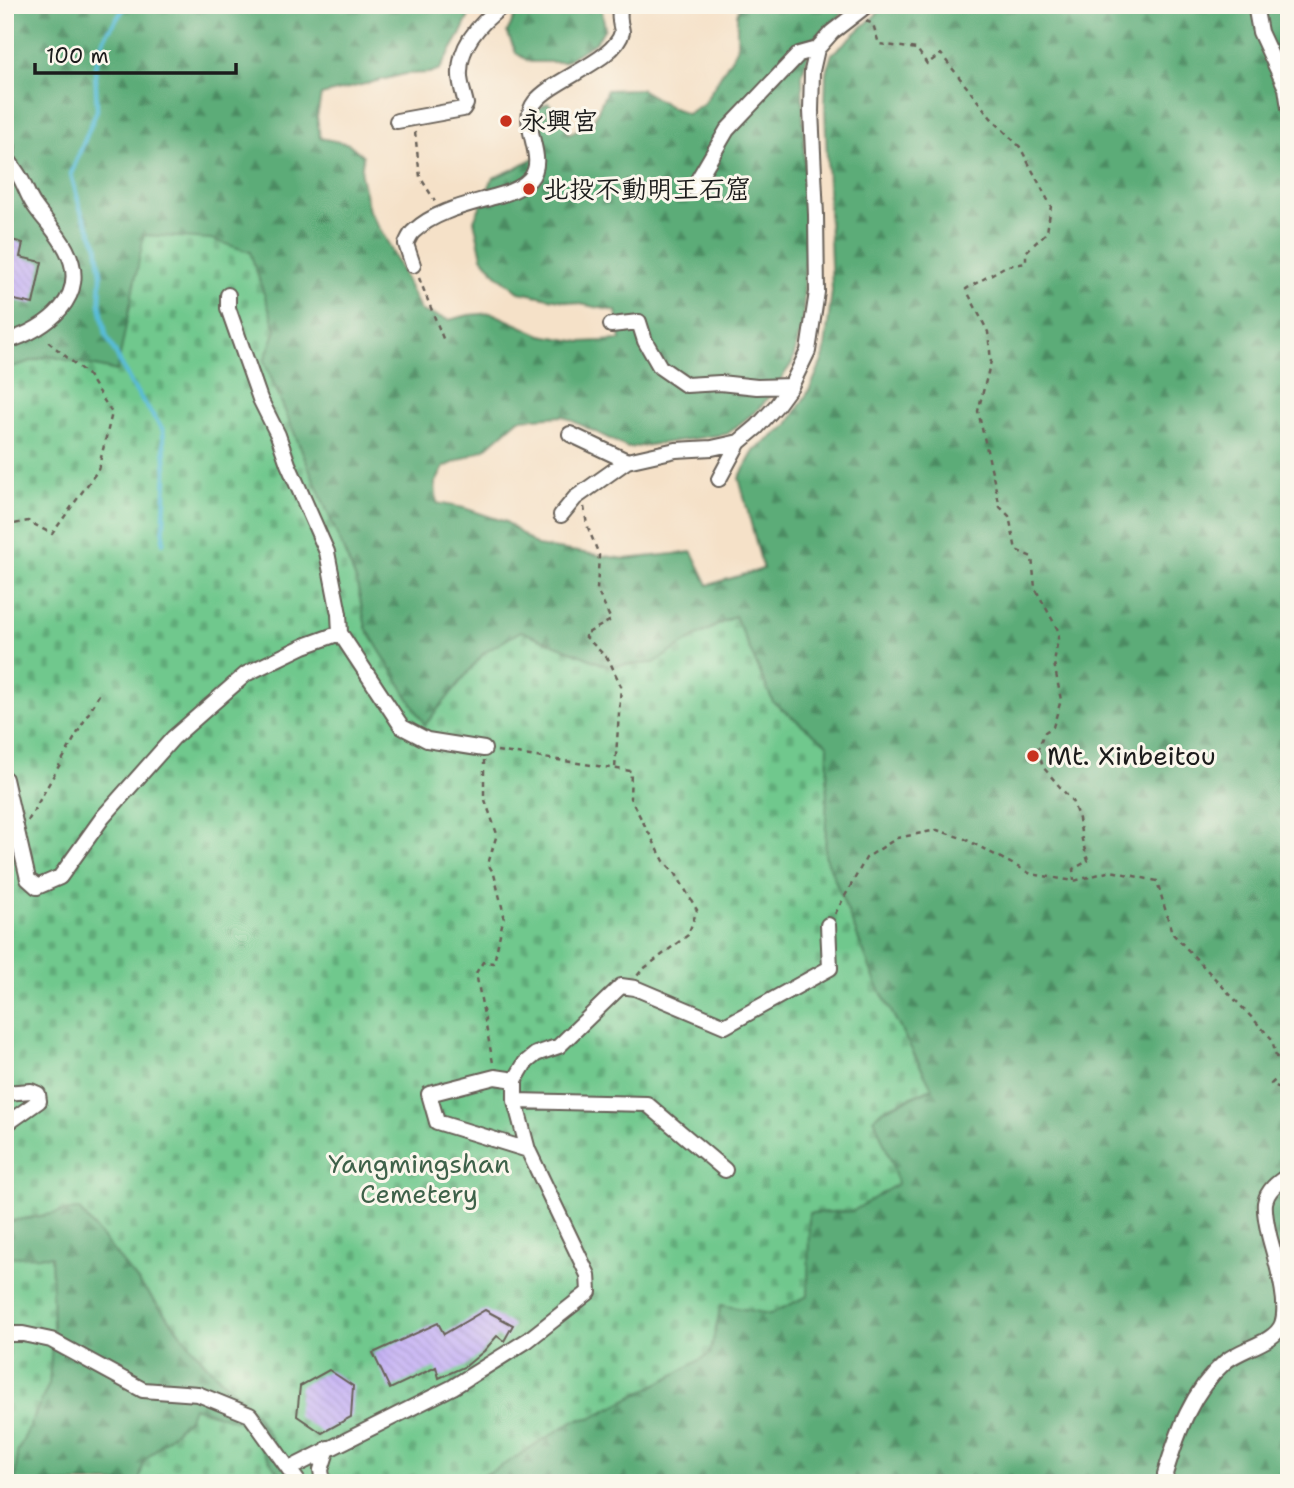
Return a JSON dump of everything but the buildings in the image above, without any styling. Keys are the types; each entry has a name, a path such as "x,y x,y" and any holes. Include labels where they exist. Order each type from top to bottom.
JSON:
{"street":[{"path":"397,121 463,109 466,104 459,72 464,48 485,19 504,5"},
{"path":"414,265 406,244 412,232 443,212 511,192 531,178 536,154 528,120 534,102 606,54 622,31 620,5"},
{"path":"719,479 739,442 757,427 791,386 808,351 817,292 812,71 817,49 832,32 867,5"},
{"path":"1255,5 1260,32 1286,88 1289,108"},
{"path":"693,188 727,131 799,54 817,49"},
{"path":"5,141 8,146 6,159 67,251 72,265 73,286 65,304 50,320 35,331 5,342"},
{"path":"228,295 228,308 260,399 327,552 340,633 402,727 427,740 484,749"},
{"path":"611,325 639,322 645,341 660,368 686,385 720,383 757,387 791,386"},
{"path":"570,434 627,461"},
{"path":"561,515 575,498 627,461 676,450 712,449 739,442"},
{"path":"5,779 28,879 37,887 60,877 103,817 173,738 246,674 304,646 340,633"},
{"path":"289,1469 453,1387 492,1364 528,1340 589,1292 588,1275 528,1150 515,1101 515,1080 525,1063 536,1054 559,1046 621,986 635,988 725,1026 830,968 828,925"},
{"path":"515,1080 495,1077 429,1094 437,1122 528,1150"},
{"path":"5,1093 31,1091 38,1094 38,1101 5,1125"},
{"path":"515,1101 646,1104 725,1170"},
{"path":"1167,1483 1165,1474 1187,1411 1206,1384 1227,1360 1266,1340 1281,1326 1285,1310 1284,1296 1268,1230 1265,1203 1277,1183 1289,1175"},
{"path":"5,1334 23,1334 51,1340 143,1390 198,1394 250,1415 299,1483"},
{"path":"323,1483 321,1470 328,1448"}],"path":[{"path":"855,16 873,24 879,44 917,48 927,64 941,54 991,118 1020,146 1051,206 1047,232 1026,252 1026,263 1006,266 966,289 988,332 991,361 978,411 1000,507 1009,516 1016,550 1032,557 1035,588 1059,632 1054,663 1061,700 1053,727 1045,732 1038,749 1043,768 1072,801 1079,819 1088,862 1073,869 1074,881"},
{"path":"414,118 420,177 443,212"},
{"path":"414,265 444,341"},
{"path":"5,526 28,521 52,534 98,470 112,413 87,374 35,331"},
{"path":"582,493 587,526 599,555 597,590 611,620 584,635 609,660 621,685 615,769"},
{"path":"18,839 101,691"},
{"path":"495,1077 476,974 483,962 494,963 504,915 494,874 488,864 497,834 484,797 484,749 631,771 629,798 664,861 676,874 697,909 688,935 642,970 628,987"},
{"path":"828,925 866,858 897,838 937,830 965,839 1031,874 1074,881 1111,871 1157,881 1172,933 1272,1040 1276,1056 1289,1057"},
{"path":"1289,1067 1271,1084 1289,1092"}],"green space":[{"path":"5,5 474,5 440,69 430,73 405,74 321,95 317,117 320,138 349,144 363,156 361,176 369,211 387,241 421,311 449,320 492,313 541,335 581,342 621,340 616,311 519,292 496,274 482,257 474,220 493,178 543,153 534,122 536,110 548,103 562,116 568,134 592,124 607,90 640,89 687,114 704,103 737,49 737,15 740,5 853,5 815,37 802,73 806,221 803,321 792,363 761,407 727,434 628,448 563,416 519,419 485,449 444,467 435,484 437,503 464,508 506,522 537,546 625,559 692,552 708,585 763,569 739,478 754,451 787,426 810,389 824,356 832,291 826,73 832,54 879,12 881,5 1289,5 1289,1483 1263,1483 1257,1477 1222,1472 1204,1483 470,1483 573,1421 594,1417 668,1378 721,1304 770,1314 809,1213 853,1211 893,1166 874,1118 885,1109 931,1089 876,983 825,855 828,745 773,702 735,616 695,637 655,663 607,666 521,631 484,653 425,726 366,628 356,580 264,361 276,329 117,371 49,356 5,369"},
{"path":"521,5 601,5 605,28 596,42 564,62 530,62 516,53 507,32"},
{"name":"Yangmingshan Cemetery","path":"144,235 211,239 250,252 276,330 264,361 356,580 366,628 425,725 484,653 521,631 607,666 654,663 735,616 773,702 828,745 825,855 876,983 932,1088 885,1108 874,1118 893,1166 897,1184 853,1211 809,1213 808,1296 770,1314 721,1305 710,1354 593,1417 573,1421 470,1483 310,1483 282,1456 254,1412 206,1364 79,1209 5,1222 5,369 49,356 117,371"},
{"path":"79,1209 206,1364 254,1412 310,1483 286,1483 241,1422 189,1418 144,1461 139,1483 15,1483 17,1453 49,1383 53,1328 51,1257 5,1257 5,1222"},
{"path":"51,1256 53,1328 49,1384 17,1453 15,1483 5,1483 5,1257"},
{"path":"193,1407 241,1422 286,1483 139,1483 144,1461 189,1418"}],"waterway":[{"path":"126,5 104,38 95,66 97,110 71,174 81,211 97,244 101,275 100,304 106,335 133,387 163,430 166,472 163,543"}],"place":[{"name":"永興宮","path":"506,121"},
{"name":"北投不動明王石窟","path":"529,189"},
{"name":"Mt. Xinbeitou","path":"1033,756"}]}
